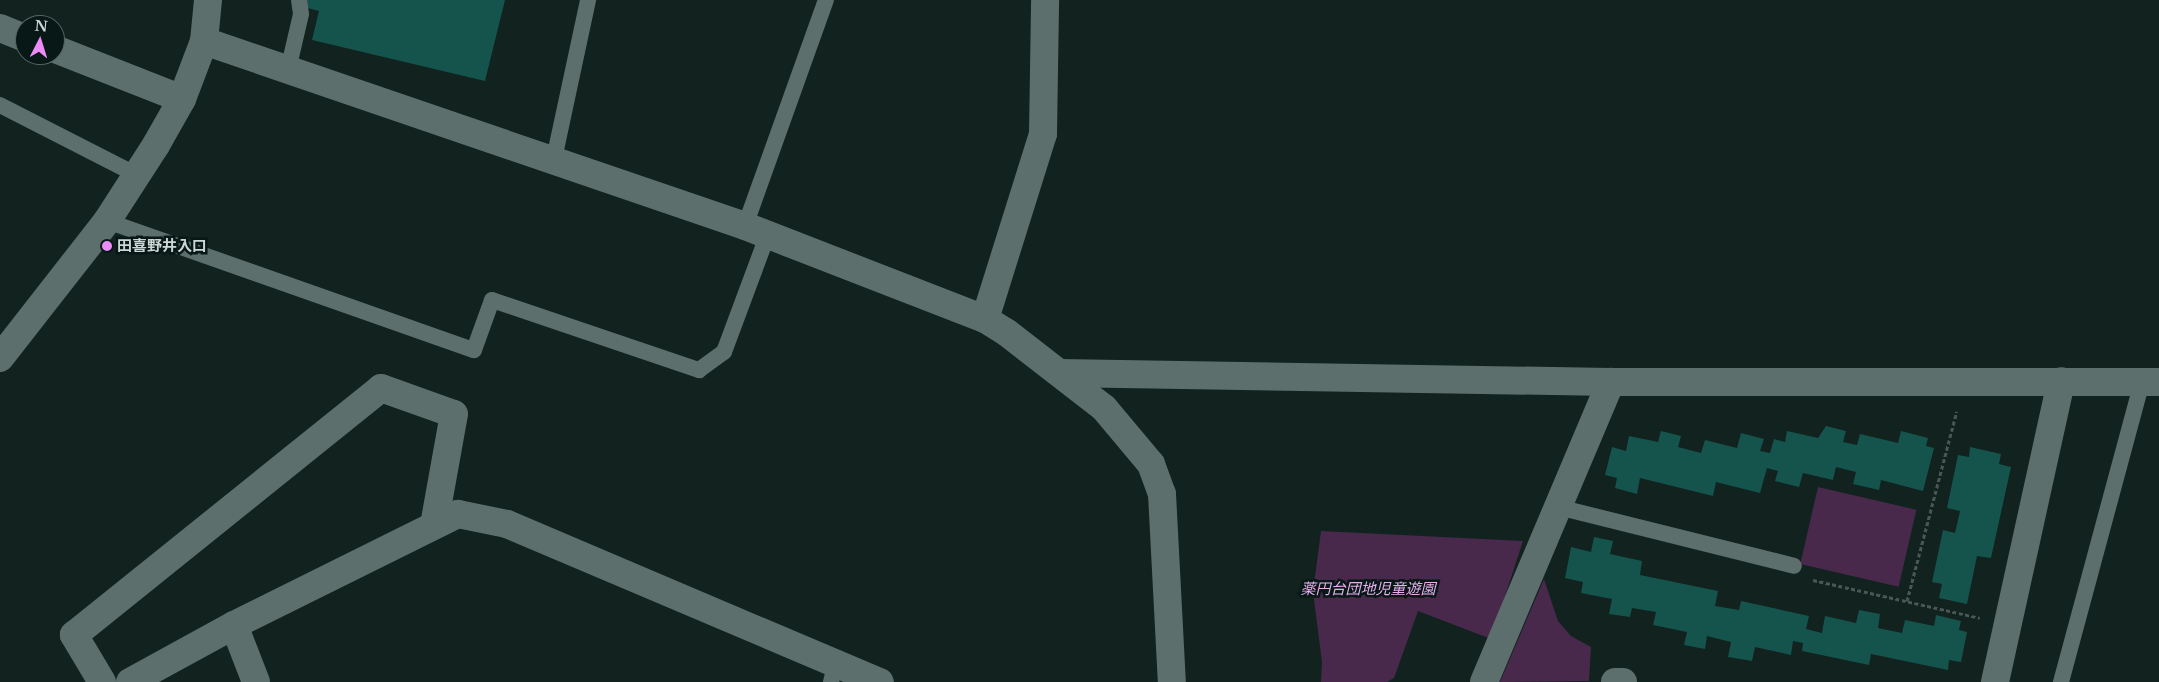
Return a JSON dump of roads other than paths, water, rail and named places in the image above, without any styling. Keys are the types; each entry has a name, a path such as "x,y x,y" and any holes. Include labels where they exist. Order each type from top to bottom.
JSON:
{"street":[{"path":"0,358 107,221 182,99 204,41 208,0"},
{"path":"985,319 1043,134 1045,0"},
{"path":"0,28 15,34"},
{"path":"204,41 554,159 757,230 985,319 1060,373 1104,408 1136,443 1151,464 1159,487 1172,682"},
{"path":"65,53 182,99"},
{"path":"1060,373 1611,382 2150,381"},
{"path":"1995,682 2061,381"},
{"path":"1484,682 1611,382"},
{"path":"102,682 74,635 381,388 454,414 434,525"},
{"path":"130,682 234,625 458,514 507,524 833,672 880,682"},
{"path":"234,625 256,682"},
{"path":"1615,682 1623,682"}],"lane":[{"path":"288,70 301,14 299,0"},
{"path":"554,159 588,0"},
{"path":"107,221 474,350 492,300 699,370 724,352 757,230 826,0"},
{"path":"0,106 137,175"},
{"path":"2061,682 2150,381"},
{"path":"1558,507 1794,566"}],"place":[{"name":"田喜野井入口","path":"107,246"}],"park label":[{"name":"薬円台団地児童遊園","path":"1368,589"}]}
